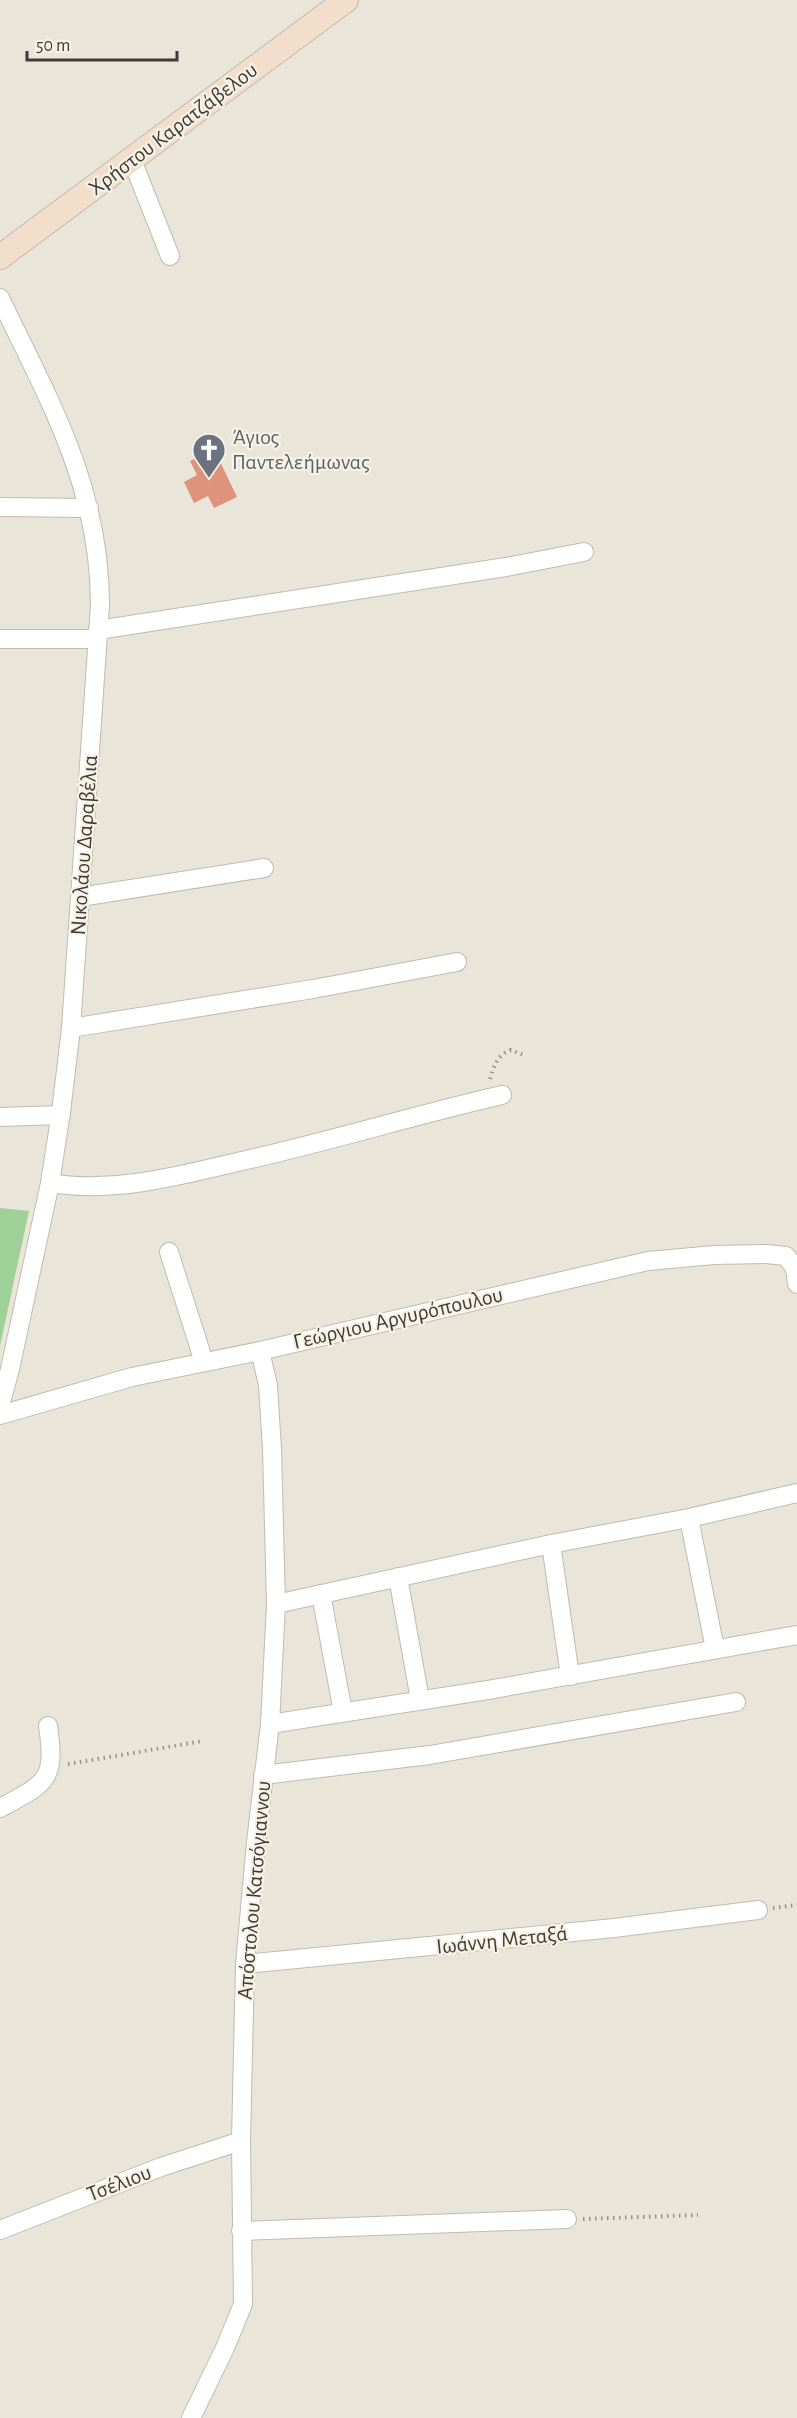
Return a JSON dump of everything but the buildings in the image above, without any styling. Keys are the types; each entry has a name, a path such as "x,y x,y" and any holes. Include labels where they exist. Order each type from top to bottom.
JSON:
{"street":[{"name":"Χρήστου Καρατζάβελου","path":"0,257 346,0"},
{"path":"132,160 170,256"},
{"name":"Νικολάου Δαραβέλια","path":"0,298 61,424 80,476 89,508 100,572 71,1028 61,1115 50,1182 0,1406"},
{"path":"0,507 89,508"},
{"path":"0,639 97,634 506,567 584,552"},
{"path":"80,897 264,868"},
{"path":"71,1028 313,989 458,962"},
{"path":"50,1182 65,1185 104,1185 145,1182 315,1145 495,1096"},
{"path":"0,1117 61,1115"},
{"path":"169,1252 204,1362"},
{"name":"Γεώργιου Αργυρόπουλου","path":"0,1415 132,1377 260,1351 648,1261 766,1254 786,1256 796,1276"},
{"name":"Απόστολου Κατσόγιαννου","path":"191,2418 225,2348 243,2304 241,2141 245,1964 270,1724 276,1604 268,1385 260,1351"},
{"path":"276,1604 551,1544 689,1518 797,1493"},
{"path":"689,1518 716,1649"},
{"path":"551,1544 570,1676"},
{"path":"398,1577 420,1700"},
{"path":"321,1594 343,1712"},
{"path":"270,1724 570,1676 797,1635"},
{"path":"263,1775 430,1755 736,1702"},
{"path":"0,1808 39,1784 50,1771 52,1756 48,1726"},
{"name":"Ιωάννη Μεταξά","path":"245,1964 614,1929 758,1910"},
{"name":"Τσέλιου","path":"0,2230 161,2167 241,2141"},
{"path":"241,2231 567,2219"}],"path":[{"path":"495,1096 489,1082 495,1063 502,1053 511,1050 524,1055"},
{"path":"50,1771 69,1764 203,1741"},
{"path":"567,2219 698,2215"}],"green space":[{"path":"0,1208 29,1211 0,1346"}],"place":[{"name":"Άγιος Παντελεήμωνας","path":"209,479"}]}
